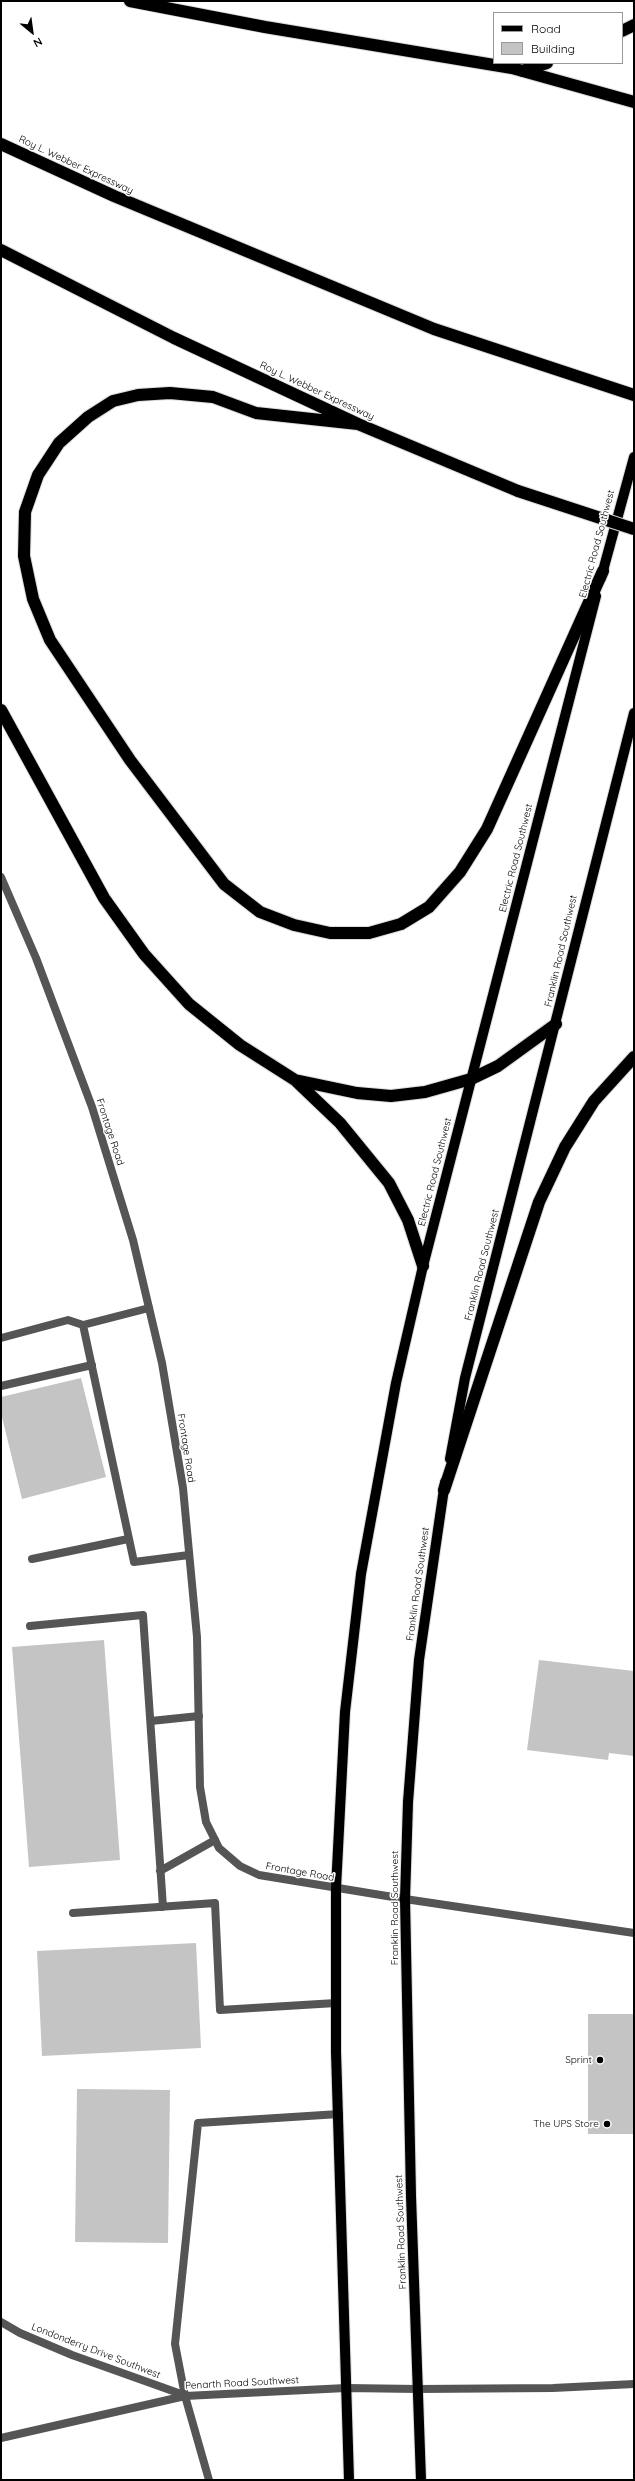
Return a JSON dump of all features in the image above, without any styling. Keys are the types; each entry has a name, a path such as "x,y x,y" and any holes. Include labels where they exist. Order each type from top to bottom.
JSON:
{"highway":[{"path":"130,1 265,27 522,71 634,102"},
{"path":"623,30 634,25"},
{"path":"522,71 544,64"},
{"name":"Roy L. Webber Expressway","path":"1,144 114,196 434,329 634,395"},
{"name":"Roy L. Webber Expressway","path":"1,250 174,338 358,424 518,491 634,529"},
{"path":"358,424 256,413 213,397 170,394 138,395 113,402 88,417 60,443 38,475 25,512 26,563 33,599 50,640 130,760 224,884 260,912 294,925 330,933 369,933 401,924 429,907 460,872 487,829 602,571"},
{"path":"1,710 104,898 144,954 189,1004 240,1046 296,1080 340,1123 389,1183 408,1220 423,1266"},
{"path":"296,1080 356,1093 391,1096 425,1092 471,1079 498,1066 556,1024"},
{"path":"444,1490 540,1202 565,1147 594,1101 634,1057"}],"main road":[{"name":"Electric Road Southwest","path":"423,1266 602,571 634,457"},
{"name":"Franklin Road Southwest","path":"420,2480 405,1899 408,1802 419,1660 444,1490 465,1378 556,1024 587,893 634,713"},
{"path":"349,2480 336,2003 336,1888 345,1712 361,1574 396,1383 423,1266"}],"street":[{"name":"Frontage Road","path":"1,877 36,958 92,1107 133,1240 162,1364 183,1488 197,1637 200,1787 206,1822 219,1848 240,1866 259,1875 634,1934"},
{"path":"1,1338 68,1320 83,1325 149,1308"},
{"path":"83,1325 134,1562 189,1555"},
{"path":"1,1386 92,1365"},
{"path":"32,1559 128,1539"},
{"path":"30,1626 143,1615 162,1907"},
{"path":"151,1721 199,1716"},
{"path":"160,1871 215,1840"},
{"path":"73,1913 215,1903 220,2010 336,2003"},
{"path":"209,2480 185,2396 175,2344 198,2123 339,2114"},
{"name":"Londonderry Drive Southwest","path":"1,2322 20,2333 72,2355 185,2396"},
{"name":"Penarth Road Southwest","path":"1,2438 185,2396 346,2388 553,2388 634,2384"}],"building":[{"path":"81,1378 106,1477 22,1499 1,1413 1,1397"},
{"path":"104,1640 120,1860 29,1867 12,1647"},
{"path":"539,1660 634,1671 634,1756 609,1753 608,1760 527,1750"},
{"path":"196,1943 201,2048 42,2056 37,1951"},
{"path":"588,2014 634,2014 634,2134 588,2134"},
{"path":"77,2089 170,2090 168,2243 75,2242"}],"place":[{"name":"Sprint","path":"600,2060"},
{"name":"The UPS Store","path":"607,2124"}]}
